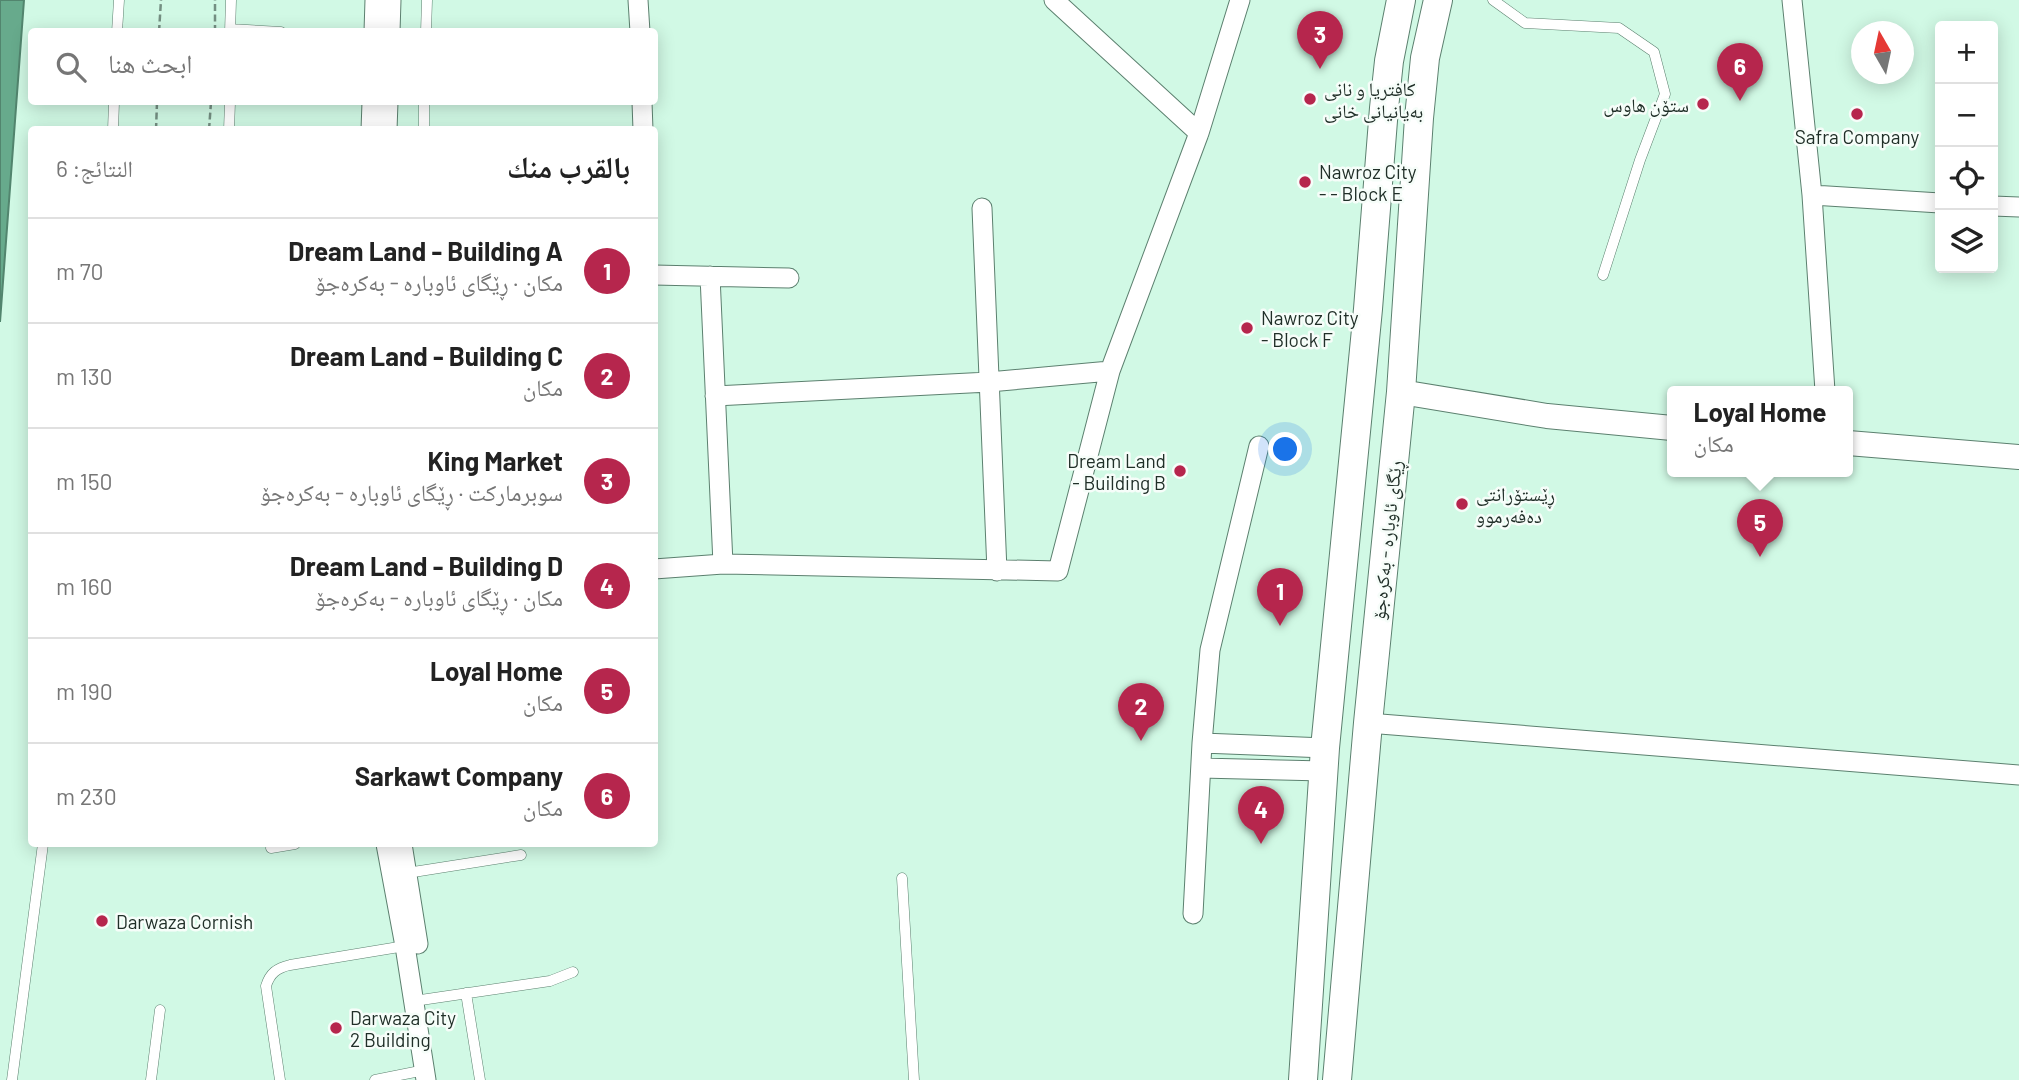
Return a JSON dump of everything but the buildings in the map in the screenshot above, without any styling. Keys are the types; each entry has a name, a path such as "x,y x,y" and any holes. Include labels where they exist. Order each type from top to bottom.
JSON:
{"main road":[{"name":"ڕێگای ئاوبارە - بەکرەجۆ","path":"1336,1080 1401,392 1419,118 1425,58 1438,0"},
{"path":"1398,11 1402,20 1415,20 1431,29"},
{"path":"1303,1080 1324,759 1368,309 1384,108 1398,11"}],"street":[{"path":"374,0 374,28"},
{"path":"390,28 391,0"},
{"path":"638,0 640,28"},
{"path":"1054,0 1199,133"},
{"path":"658,569 723,564 1058,572 1110,371 1199,133 1240,0"},
{"path":"1792,0 1812,195 1825,386"},
{"path":"371,126 372,105"},
{"path":"387,126 388,105"},
{"path":"642,105 643,126"},
{"path":"1812,195 1935,203"},
{"path":"1998,206 2019,207"},
{"path":"982,208 997,571"},
{"path":"658,275 789,278"},
{"path":"710,276 723,564"},
{"path":"715,396 989,382 1110,371"},
{"path":"1401,392 1547,416 1667,428"},
{"path":"1853,443 2019,457"},
{"path":"1193,914 1210,650 1259,446"},
{"path":"1368,723 2019,775"},
{"path":"1202,743 1324,759"},
{"path":"1201,768 1324,759"},
{"path":"387,847 405,946 421,1000"},
{"path":"403,847 430,1077"}],"lane":[{"path":"117,28 119,0"},
{"path":"230,28 231,0"},
{"path":"426,0 426,28"},
{"path":"1493,0 1525,23 1619,28 1654,52 1665,94 1640,160 1603,275"},
{"path":"113,126 114,105"},
{"path":"229,126 230,105"},
{"path":"424,126 425,105"},
{"path":"12,1080 43,847"},
{"path":"271,848 277,847"},
{"path":"407,873 521,855"},
{"path":"902,878 914,1080"},
{"path":"280,1080 266,986 274,971 290,965 405,946"},
{"path":"421,1000 550,981 573,972"},
{"path":"466,993 480,1080"},
{"path":"151,1080 160,1010"},
{"path":"380,1079 430,1077"}],"path":[{"path":"159,28 160,0"},
{"path":"215,0 215,28"},
{"path":"156,126 157,105"},
{"path":"209,126 211,105"}],"shaded area":[{"path":"0,0 24,0 0,322"}],"place":[{"name":"King Market","path":"1320,69"},
{"name":"کافتریا و نانی بەیانیانی خانی","path":"1310,99"},
{"name":"Sarkawt Company","path":"1740,101"},
{"name":"ستۆن هاوس","path":"1703,104"},
{"name":"Safra Company","path":"1857,114"},
{"name":"Nawroz City - - Block E","path":"1305,182"},
{"name":"Nawroz City - Block F","path":"1247,328"},
{"name":"Dream Land - Building B","path":"1180,471"},
{"name":"ڕێستۆرانتی دەفەرموو","path":"1462,504"},
{"name":"Loyal Home","path":"1760,557"},
{"name":"Dream Land - Building A","path":"1280,626"},
{"name":"Dream Land - Building C","path":"1141,741"},
{"name":"Dream Land - Building D","path":"1261,844"},
{"name":"Darwaza Cornish","path":"102,921"},
{"name":"Darwaza City 2 Building","path":"336,1028"}]}
